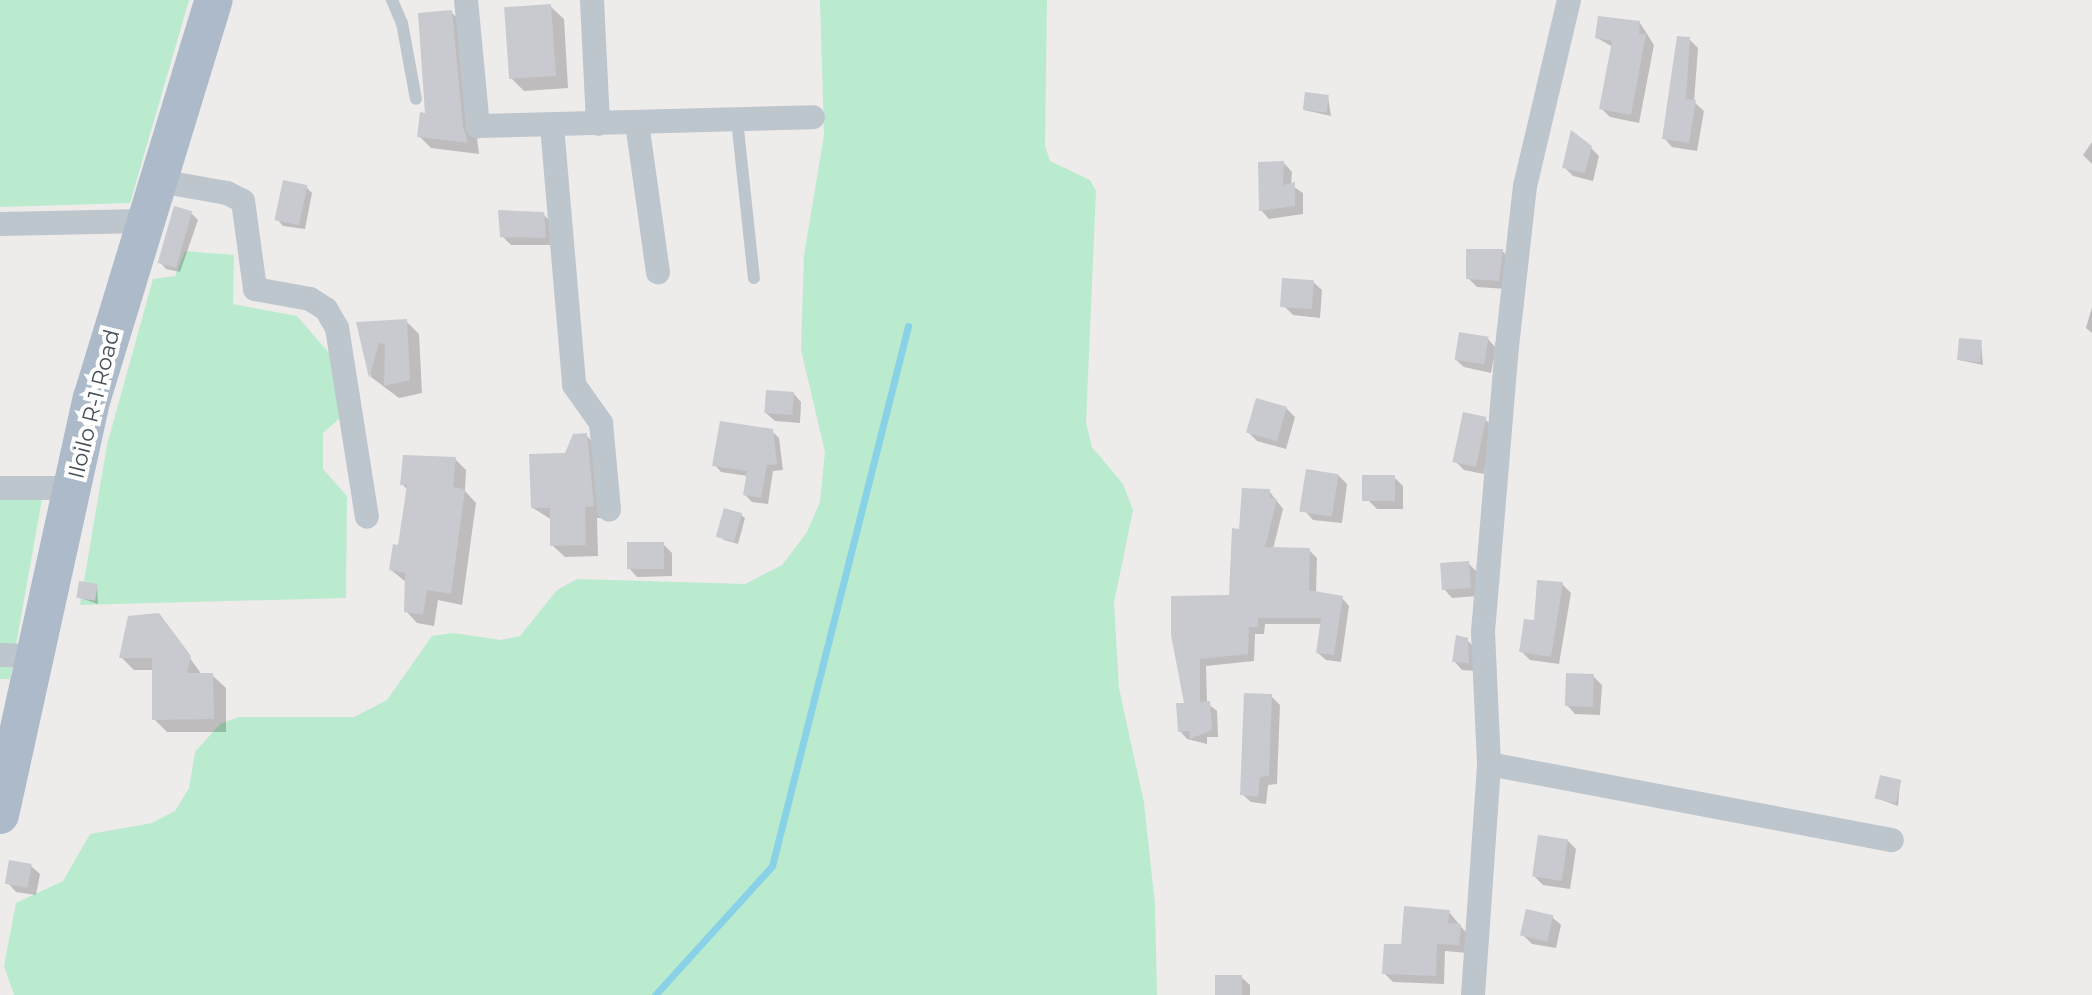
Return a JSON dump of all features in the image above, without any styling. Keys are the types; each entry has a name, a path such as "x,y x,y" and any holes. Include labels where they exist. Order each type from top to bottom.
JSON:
{"main road":[{"name":"Iloilo R-1 Road","path":"0,815 16,656 73,488 92,398 214,0"}],"street":[{"path":"466,0 478,126 813,117"},
{"path":"592,0 598,124"},
{"path":"1473,995 1489,764 1483,632 1507,346 1525,186 1569,0"},
{"path":"637,123 658,273"},
{"path":"552,126 574,385 601,423 609,510"},
{"path":"159,181 227,193 243,201 255,289 310,299 326,309 337,328 367,517"},
{"path":"0,224 145,221"},
{"path":"0,488 73,488"},
{"path":"1489,764 1892,840"}],"lane":[{"path":"392,0 402,23 416,99"},
{"path":"737,120 754,278"}],"green space":[{"path":"0,0 189,0 130,203 0,207"},
{"path":"820,0 1047,0 1045,146 1050,161 1090,180 1096,191 1086,423 1092,447 1123,484 1133,510 1114,603 1119,688 1144,803 1155,905 1157,995 14,995 4,966 16,903 63,881 90,834 152,823 175,811 189,788 195,752 220,724 239,717 354,717 387,700 432,636 453,633 501,640 520,636 557,590 577,579 745,584 782,565 807,532 820,502 825,452 801,350 804,255 824,135"},
{"path":"185,251 234,255 233,304 297,316 329,353 340,418 323,433 323,469 347,496 346,598 80,605 107,445 153,279 175,276"},
{"path":"0,498 42,499 10,679 0,679"}],"building":[{"path":"551,4 556,76 509,79 504,7"},
{"path":"452,10 463,127 468,143 417,137 420,112 425,113 418,13"},
{"path":"1598,16 1640,21 1639,34 1646,34 1631,115 1599,109 1612,41 1595,38"},
{"path":"1677,36 1690,37 1686,99 1696,100 1689,143 1662,139"},
{"path":"1305,92 1329,95 1327,113 1303,110"},
{"path":"1571,130 1592,146 1585,173 1562,168"},
{"path":"1284,161 1283,185 1295,182 1295,206 1259,211 1258,162"},
{"path":"283,180 307,185 299,225 274,220"},
{"path":"174,206 192,211 176,268 158,263"},
{"path":"498,210 544,212 546,238 500,237"},
{"path":"1466,249 1503,249 1499,281 1466,279"},
{"path":"1282,278 1314,280 1312,309 1280,307"},
{"path":"407,319 410,380 384,386 385,344 379,343 369,378 356,322"},
{"path":"1459,332 1489,337 1484,364 1455,360"},
{"path":"1959,338 1982,340 1980,362 1957,360"},
{"path":"766,390 794,392 792,415 764,413"},
{"path":"1256,398 1287,407 1277,441 1246,433"},
{"path":"1463,412 1486,417 1476,467 1452,462"},
{"path":"720,421 773,429 777,464 767,465 761,498 743,495 747,471 712,466"},
{"path":"587,433 594,506 585,507 586,545 550,546 550,508 531,508 529,454 565,453 573,434"},
{"path":"403,455 456,457 453,487 465,489 451,594 427,590 423,615 404,612 405,573 389,570 393,544 398,545 407,485 400,485"},
{"path":"1306,469 1339,474 1332,517 1299,511"},
{"path":"1362,475 1395,475 1395,501 1362,501"},
{"path":"1242,488 1270,489 1270,498 1277,499 1265,547 1310,548 1309,590 1343,596 1334,655 1316,653 1321,618 1258,618 1258,627 1249,627 1248,654 1200,659 1200,702 1210,701 1212,730 1190,739 1189,731 1178,732 1176,703 1184,703 1171,635 1171,596 1229,595 1232,528 1239,529"},
{"path":"724,508 742,513 734,542 716,537"},
{"path":"627,542 664,542 664,569 627,569"},
{"path":"1469,561 1471,588 1442,590 1440,563"},
{"path":"1537,580 1563,582 1551,657 1519,652 1524,619 1534,620"},
{"path":"79,581 98,584 95,601 76,598"},
{"path":"159,613 191,656 187,673 213,673 214,719 152,720 152,658 119,658 128,616"},
{"path":"1456,635 1468,638 1469,663 1452,662"},
{"path":"1566,673 1594,674 1593,707 1565,706"},
{"path":"1244,693 1272,694 1269,776 1260,777 1258,797 1240,795"},
{"path":"1880,775 1901,780 1896,803 1875,798"},
{"path":"1538,835 1568,839 1562,881 1532,877"},
{"path":"9,860 32,864 27,888 5,884"},
{"path":"1404,906 1450,910 1448,923 1461,924 1459,945 1437,944 1436,976 1382,974 1384,944 1401,944"},
{"path":"1526,909 1553,915 1547,942 1520,935"},
{"path":"1215,975 1242,975 1242,995 1215,995"}],"waterway":[{"path":"655,995 772,866 908,326"}]}
